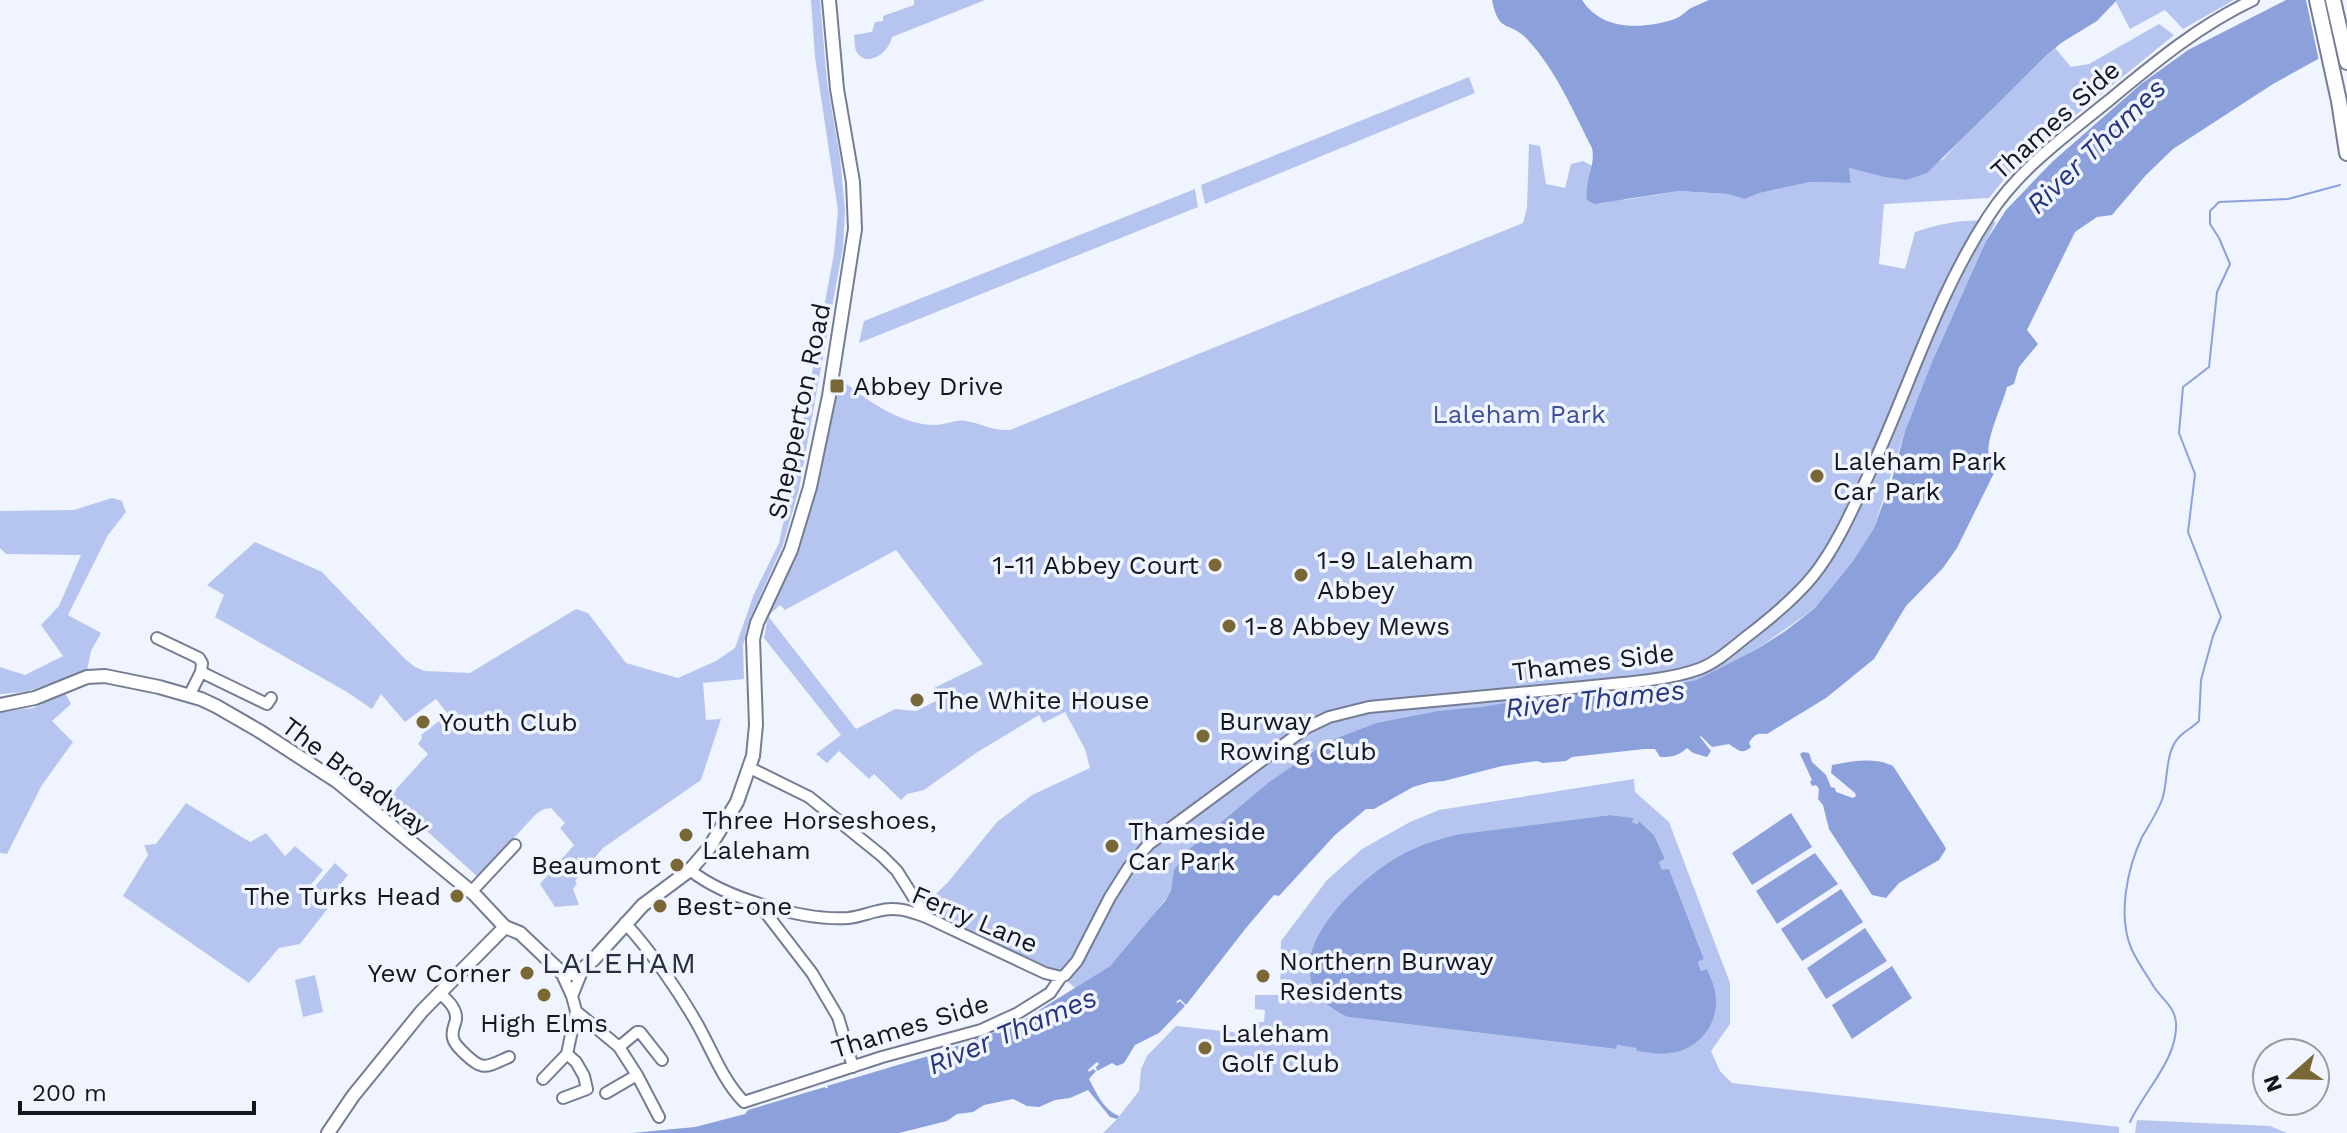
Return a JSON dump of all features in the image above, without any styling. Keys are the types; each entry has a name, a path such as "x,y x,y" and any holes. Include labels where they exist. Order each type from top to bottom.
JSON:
{"highway":[{"path":"2317,0 2347,153"},
{"path":"2333,0 2347,62"}],"main road":[{"name":"Shepperton Road","path":"583,969 643,905 690,870 709,848 741,793 750,768 756,742 753,639 757,623 791,550 810,487 829,396 854,237 855,197 836,80 829,0"},
{"name":"The Broadway","path":"0,705 35,698 90,676 125,680 208,702 330,777 471,892 505,927 520,933 561,972"},
{"path":"328,1133 362,1084 439,993 505,927"},
{"path":"561,972 572,974 583,969"}],"street":[{"name":"Thames Side","path":"625,923 642,941 694,1018 727,1079 744,1102 882,1057 981,1030 1018,1013 1050,993 1077,961 1110,897 1142,850 1315,724 1350,710 1369,707 1635,682 1699,669 1717,659 1776,613 1814,576 1852,511 1936,313 1968,250 2004,193 2027,169 2176,45 2253,0"},
{"path":"157,638 199,658 202,663 189,696"},
{"path":"201,672 267,704 271,698"},
{"path":"750,768 809,797 882,856 897,871 926,917"},
{"path":"471,892 506,862 515,845"},
{"name":"Ferry Lane","path":"690,870 722,889 801,916 849,918 890,908 906,910 1045,973 1061,977"},
{"path":"758,902 812,973 838,1017 853,1067"},
{"name":"Shepperton Road","path":"572,996 583,969"},
{"name":"The Broadway","path":"561,972 576,1011"},
{"path":"439,993 455,1010 453,1040 477,1066 484,1067 509,1057"},
{"path":"543,1079 567,1054 576,1011 619,1047 659,1117"},
{"path":"619,1047 640,1032 662,1060"},
{"path":"563,1098 587,1089 576,1062 567,1054"},
{"path":"606,1093 637,1075"}],"green space":[{"path":"811,0 820,0 827,82 840,157 845,211 843,247 799,489 783,545 750,619 743,646 744,679 703,683 706,720 721,719 701,780 603,848 575,881 577,883 573,889 579,905 555,907 540,884 574,845 560,828 565,823 551,808 535,815 478,877 389,797 428,754 418,744 421,735 448,714 436,699 405,722 381,694 372,709 215,617 224,595 207,585 255,542 322,572 405,659 425,671 470,673 576,609 588,613 626,663 678,678 716,661 735,648 754,594 779,543 834,253 838,211 815,57"},
{"path":"914,0 985,0 892,37 879,56 868,59 858,54 854,35 872,32 875,22 914,5"},
{"path":"2117,0 2234,0 2183,29 2165,10 2130,29"},
{"name":"Laleham Park","path":"2159,24 2174,35 2055,132 2006,177 1989,198 1884,204 1879,264 1905,269 1915,232 1955,222 1996,222 1931,364 1905,431 1874,528 1853,561 1814,609 1757,649 1696,680 1481,707 1337,738 1269,782 1193,846 1171,892 1152,917 1110,966 1075,988 1053,969 932,914 926,904 997,822 1032,795 1090,768 1085,749 1065,712 1043,723 1039,715 976,753 924,790 907,794 901,800 874,774 869,779 839,751 827,763 816,754 841,735 764,638 768,616 856,729 895,709 916,711 936,701 934,688 983,664 896,550 785,610 780,605 769,615 795,559 837,392 845,383 876,405 911,421 935,425 962,421 1010,430 1523,223 1527,208 1529,144 1540,146 1546,184 1565,188 1571,164 1583,161 1596,168 1624,200 1679,191 1728,194 1744,199 1810,182 1851,183 1849,168 1906,180 1943,159 2055,48 2071,67 2089,64"},
{"path":"1469,77 1475,93 1205,204 1201,185"},
{"path":"1195,189 1198,207 859,343 864,321"},
{"path":"112,498 122,501 126,512 108,535 68,615 101,633 91,651 87,671 26,692 0,694 0,667 25,675 63,656 41,625 59,606 81,555 6,554 0,548 0,511 74,510"},
{"path":"65,693 71,704 52,721 73,742 42,785 7,854 0,853 0,712 33,708"},
{"path":"1634,779 1635,792 1669,822 1730,983 1730,1024 1711,1051 1720,1071 1732,1083 2119,1127 2119,1133 1103,1133 1139,1091 1141,1069 1147,1056 1176,1026 1251,1034 1259,1022 1264,1022 1265,1010 1255,1009 1255,995 1280,995 1281,941 1327,880 1362,849 1439,810","holes":["1610,815 1633,818 1632,822 1637,824 1639,821 1654,835 1665,860 1659,861 1662,871 1669,869 1704,959 1698,962 1701,971 1707,969 1716,998 1637,1051 1637,1048 1616,1045 1615,1049 1348,1017 1320,934 1348,898 1380,870 1416,849 1460,834"]},
{"path":"186,803 250,842 266,833 285,856 295,846 323,870 307,889 329,907 300,944 279,948 249,983 123,896 148,855 144,845 156,844"},
{"path":"335,863 348,875 326,902 312,890"},
{"path":"315,975 323,1012 303,1017 295,980"},
{"path":"2137,1120 2270,1126 2287,1133 2135,1133"}],"water":[{"path":"1492,0 1582,0 1601,18 1612,23 1637,26 1675,19 1709,0 2117,0 2097,21 2047,55 1927,173 1906,180 1849,168 1851,183 1810,182 1744,199 1728,194 1679,191 1594,204 1587,200 1592,148 1578,120 1547,64 1521,33 1501,23"},
{"name":"River Thames","path":"2286,0 2347,0 2347,43 2273,84 2173,149 2112,215 2097,217 2075,232 2027,330 2038,344 2019,367 2014,384 2007,387 1989,442 1989,459 1995,471 1957,548 1943,568 1906,606 1874,659 1826,698 1767,734 1754,736 1749,743 1751,747 1745,751 1729,744 1712,747 1701,736 1711,751 1707,757 1687,748 1665,757 1660,757 1655,749 1644,749 1572,757 1566,761 1502,766 1413,787 1374,809 1366,809 1335,835 1279,896 1274,895 1186,1005 1180,999 1176,1002 1180,1001 1185,1006 1159,1033 1135,1045 1124,1063 1117,1066 1112,1063 1097,1071 1097,1062 1088,1070 1096,1071 1089,1079 1105,1105 1119,1116 1117,1119 1110,1117 1088,1090 1039,1107 1027,1106 1013,1099 984,1105 973,1112 957,1114 947,1121 899,1133 632,1133 695,1127 745,1114 748,1110 935,1054 1017,1024 1110,966 1165,901 1171,891 1174,870 1188,850 1269,782 1337,738 1377,723 1438,711 1536,698 1632,691 1696,680 1784,632 1814,609 1853,561 1874,528 1905,431 1931,364 1986,241 2006,210 2052,162 2141,84 2188,50"},
{"path":"1809,753 1812,762 1826,775 1836,792 1853,798 1855,793 1831,773 1832,765 1871,761 1893,766 1946,849 1939,860 1899,883 1886,898 1872,895 1829,829 1823,805 1818,799 1819,789 1816,785 1812,786 1800,754"},
{"path":"1791,813 1812,847 1752,885 1732,853"},
{"path":"1610,815 1634,818 1632,822 1637,824 1639,821 1654,835 1665,859 1659,862 1662,870 1669,869 1704,959 1698,962 1701,971 1707,969 1713,984 1716,996 1713,1019 1703,1036 1688,1048 1657,1054 1617,1045 1616,1049 1348,1017 1322,1000 1311,979 1311,957 1320,934 1354,890 1396,858 1427,843 1460,834"},
{"path":"1815,853 1838,884 1777,924 1756,891"},
{"path":"1841,889 1863,922 1802,961 1781,929"},
{"path":"1865,928 1887,961 1826,999 1807,968"},
{"path":"1892,966 1912,998 1852,1039 1832,1005"}],"pier":[{"path":"2306,0 2347,0 2347,47 2319,61"}],"waterway":[{"path":"2130,1122 2166,1062 2172,1049 2176,1023 2171,1008 2132,950 2125,923 2128,878 2142,837 2162,800 2173,746 2199,721 2201,680 2221,617 2188,532 2195,474 2179,433 2183,387 2209,367 2217,292 2230,264 2210,224 2210,211 2219,202 2288,199 2340,185"}],"place":[{"name":"Abbey Drive","path":"837,386"},
{"name":"Laleham Park Car Park","path":"1817,476"},
{"name":"1-11 Abbey Court","path":"1215,565"},
{"name":"1-9 Laleham Abbey","path":"1301,575"},
{"name":"1-8 Abbey Mews","path":"1229,626"},
{"name":"The White House","path":"917,700"},
{"name":"Youth Club","path":"423,722"},
{"name":"Burway Rowing Club","path":"1203,736"},
{"name":"Three Horseshoes, Laleham","path":"686,835"},
{"name":"Thameside Car Park","path":"1112,846"},
{"name":"Beaumont","path":"677,865"},
{"name":"The Turks Head","path":"457,896"},
{"name":"Best-one","path":"660,906"},
{"name":"Yew Corner","path":"527,973"},
{"name":"Northern Burway Residents","path":"1263,976"},
{"name":"High Elms","path":"544,995"},
{"name":"Laleham Golf Club","path":"1205,1048"}],"district":[{"name":"LALEHAM","path":"620,962"}]}
